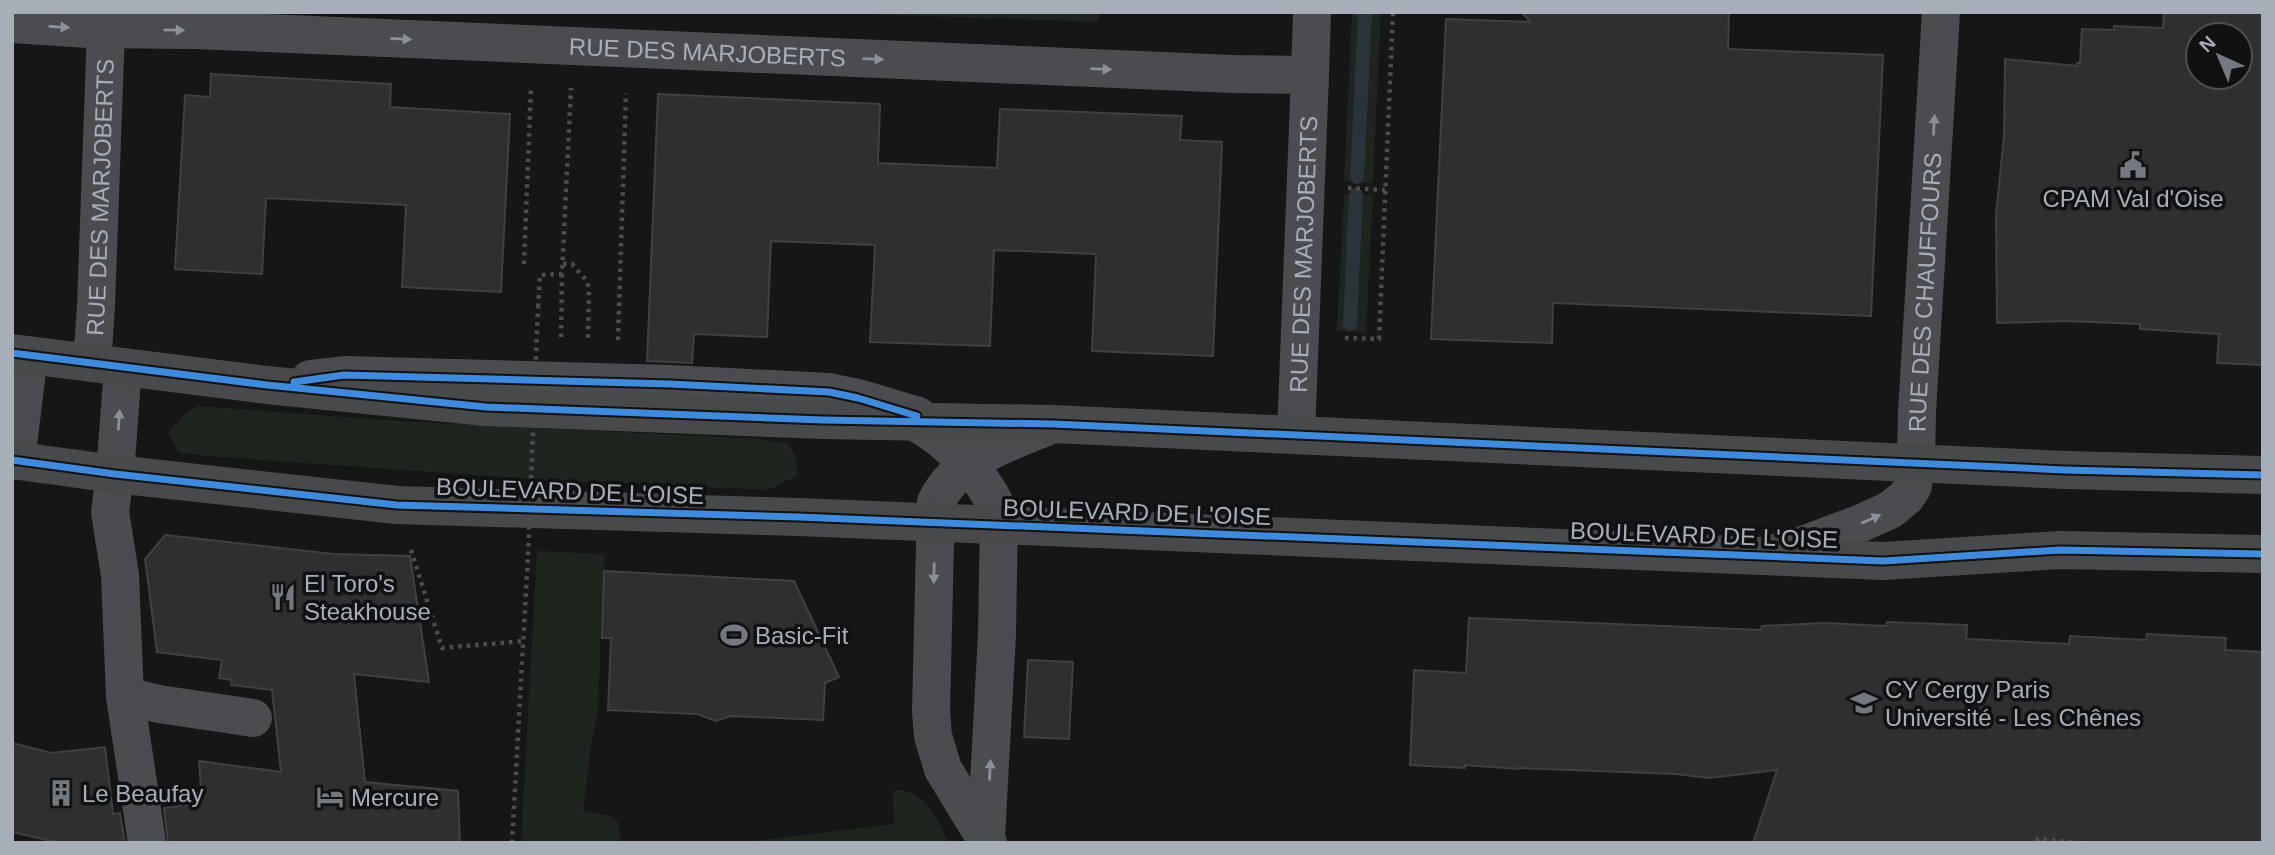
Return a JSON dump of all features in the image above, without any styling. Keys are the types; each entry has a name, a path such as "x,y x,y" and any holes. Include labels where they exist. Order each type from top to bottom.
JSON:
{"main road":[{"name":"BOULEVARD DE L'OISE","path":"21,354 267,385"},
{"name":"BOULEVARD DE L'OISE","path":"926,422 1053,424 2065,470 2263,475"},
{"name":"BOULEVARD DE L'OISE","path":"14,460 115,474 397,505 1000,525 1883,561 2060,550 2263,554"}],"street":[{"name":"RUE DES MARJOBERTS","path":"1296,434 1312,12"},
{"name":"RUE DES CHAUFFOURS","path":"1760,556 1784,552 1890,510 1906,497 1913,486 1941,12"},
{"name":"RUE DES MARJOBERTS","path":"12,24 1220,74 1310,75"},
{"name":"RUE DES MARJOBERTS","path":"106,29 96,306 107,365"},
{"name":"BOULEVARD DE L'OISE","path":"14,460 21,354"},
{"path":"107,365 115,474 110,512 120,575 125,696 147,843"},
{"name":"BOULEVARD DE L'OISE","path":"267,385 344,375 656,384 830,393 858,398 926,422"},
{"path":"926,422 986,487 995,502 1000,525 987,840"},
{"path":"987,840 943,769 933,736 931,711 936,502 966,464 1053,424"},
{"path":"125,696 159,704 253,718"}],"path":[{"path":"1333,337 1379,340 1393,12"},
{"path":"524,264 531,83"},
{"path":"618,344 626,85"},
{"path":"561,348 562,274 572,94"},
{"path":"1340,187 1385,190"},
{"path":"563,264 572,264 586,279 589,288 588,337"},
{"path":"512,843 540,275 562,274"},
{"path":"397,505 442,648 523,641"},
{"path":"2037,842 2038,839 2081,843"}],"shaded area":[{"path":"811,12 1099,12 1099,22"},
{"path":"1352,12 1381,12 1373,183 1344,182"},
{"path":"1344,194 1373,195 1366,332 1337,331"},
{"path":"198,406 398,421 759,439 787,443 795,456 798,475 768,490 545,480 179,452 168,434 184,414"},
{"path":"537,551 604,554 598,710 583,812 613,816 619,824 621,843 521,843"},
{"path":"901,790 918,796 925,802 944,832 946,843 738,843 895,824 892,791"}],"building":[{"path":"1522,12 1729,12 1728,49 1883,55 1871,316 1553,303 1552,343 1431,339 1446,19 1530,22"},
{"name":"CPAM Val d'Oise","path":"2164,12 2263,12 2263,365 2217,363 2219,334 2140,329 2140,324 2066,321 1997,323 1996,215 2004,136 2005,59 2077,66 2077,63 2080,63 2082,29 2114,30 2114,26 2163,28"},
{"path":"211,74 391,84 390,107 510,114 501,292 402,287 406,205 266,198 262,274 175,269 185,95 210,97"},
{"path":"658,94 880,104 878,163 997,168 1000,109 1182,116 1180,140 1222,142 1213,356 1092,351 1096,254 994,250 990,346 870,342 875,245 771,241 767,337 694,334 692,363 647,361"},
{"path":"165,535 333,554 410,556 429,682 354,674 365,782 458,791 460,843 168,843 164,808 202,803 199,761 281,772 272,690 231,685 232,680 219,678 222,660 157,652 145,559"},
{"path":"604,571 794,581 839,677 825,683 823,720 731,716 716,721 697,714 608,710 611,638 602,638"},
{"name":"CY Cergy Paris Université - Les Chênes","path":"1469,618 1761,630 1762,626 1825,623 1886,626 1887,622 1967,625 1966,639 2069,644 2070,636 2146,640 2147,634 2226,638 2225,650 2263,652 2263,843 1753,843 1777,770 1709,778 1676,774 1410,765 1414,670 1466,673"},
{"path":"1028,660 1073,662 1069,739 1024,737"},
{"name":"Le Beaufay","path":"12,743 52,753 105,747 113,814 120,813 125,843 60,843 12,832"}],"waterway":[{"path":"1357,177 1365,12"},
{"path":"1350,324 1356,195"}],"cycle path":[{"path":"12,353 267,385 486,407 823,420 1053,424 2065,470 2263,475"},
{"path":"294,382 344,375 670,384 829,392 917,416"},
{"path":"12,460 397,505 799,517 1883,561 2060,550 2263,554"}],"place":[{"name":"CPAM Val d'Oise","path":"2133,165"},
{"name":"El Toro's Steakhouse","path":"283,597"},
{"name":"Basic-Fit","path":"734,635"},
{"name":"CY Cergy Paris Université - Les Chênes","path":"1864,703"},
{"name":"Le Beaufay","path":"61,793"},
{"name":"Mercure","path":"330,797"}]}
